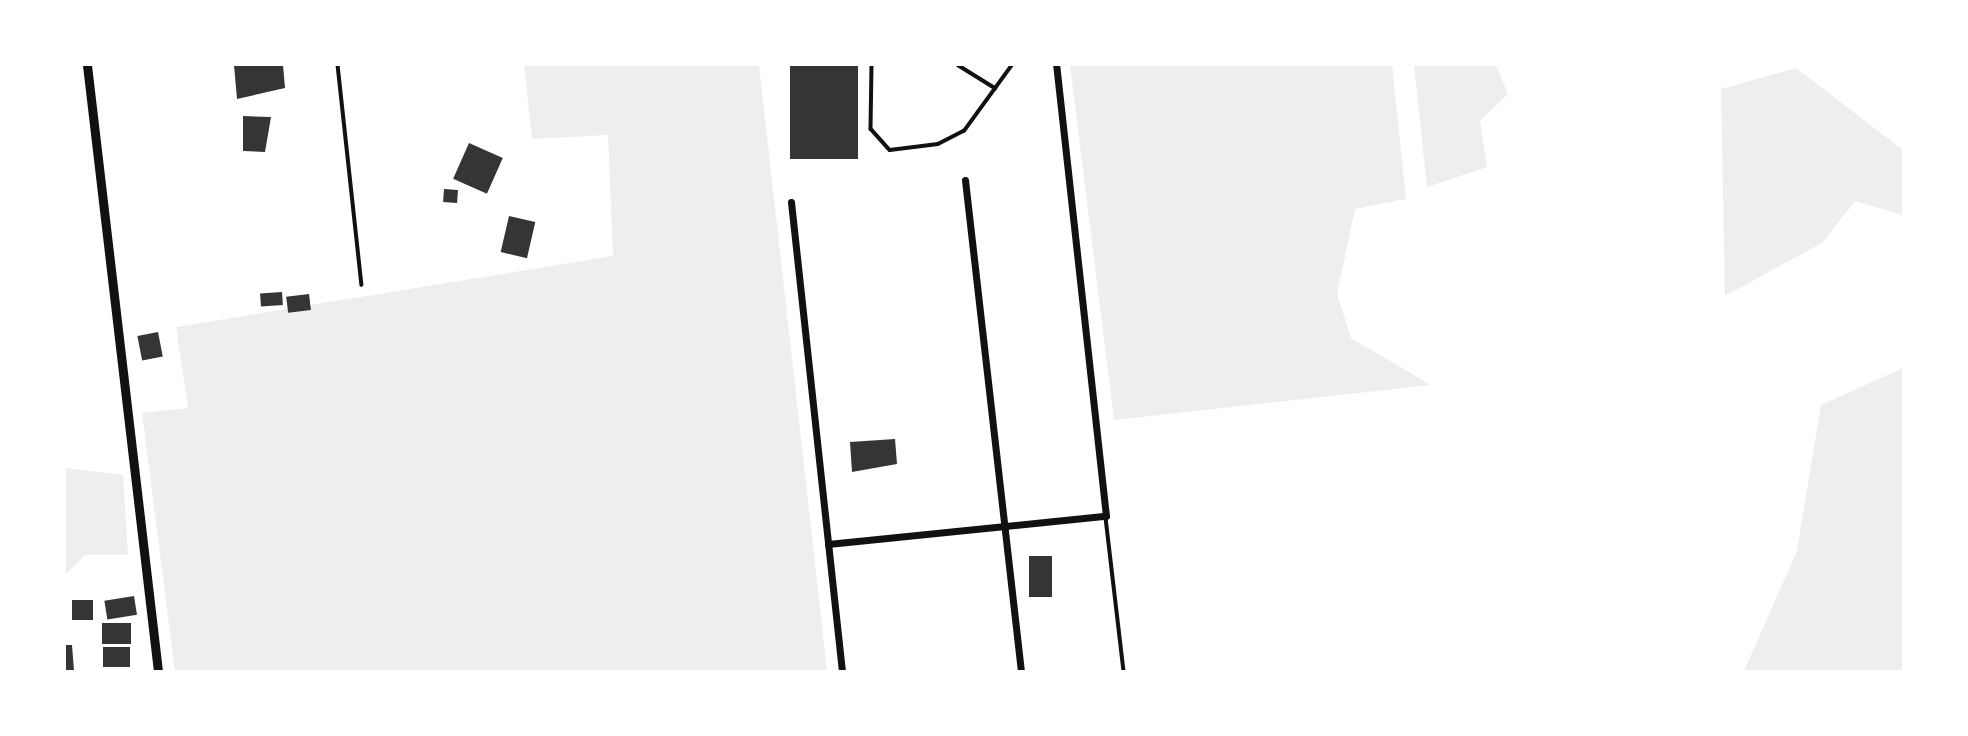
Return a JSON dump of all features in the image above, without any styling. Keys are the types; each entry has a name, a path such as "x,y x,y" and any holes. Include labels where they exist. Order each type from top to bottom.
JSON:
{"street":[{"path":"86,65 158,671"},
{"path":"828,544 1106,516 1056,65"},
{"path":"965,180 1021,671"},
{"path":"791,202 842,671"}],"lane":[{"path":"338,65 362,285"},
{"path":"872,65 871,129 890,150 938,144 964,131 1012,65"},
{"path":"958,65 995,88"},
{"path":"1106,516 1124,671"}],"shaded area":[{"path":"524,65 759,65 827,671 175,671 142,413 188,408 176,327 613,256 608,135 532,139"},
{"path":"1070,65 1392,65 1406,199 1355,209 1337,294 1351,338 1431,385 1114,420"},
{"path":"1414,65 1496,65 1508,94 1480,121 1487,167 1427,187"},
{"path":"1796,68 1903,150 1903,215 1855,201 1822,243 1725,296 1721,89"},
{"path":"1903,368 1903,671 1744,671 1797,551 1821,405"},
{"path":"65,468 123,475 128,555 85,555 65,575"}],"building":[{"path":"234,65 283,65 285,88 237,99"},
{"path":"790,65 858,65 858,159 790,159"},
{"path":"243,116 271,117 265,152 243,151"},
{"path":"469,143 503,158 487,194 453,179"},
{"path":"444,189 458,190 457,203 443,202"},
{"path":"509,216 535,222 527,258 501,252"},
{"path":"282,292 283,305 261,307 260,294"},
{"path":"309,294 311,310 288,313 286,297"},
{"path":"158,332 163,357 142,361 137,336"},
{"path":"895,439 897,464 852,472 850,442"},
{"path":"1029,556 1052,556 1052,597 1029,597"},
{"path":"134,596 137,615 107,619 104,601"},
{"path":"72,600 93,600 93,620 72,620"},
{"path":"102,623 131,623 131,644 102,644"},
{"path":"65,645 72,645 74,671 65,671"},
{"path":"103,647 130,647 130,667 103,667"}]}
